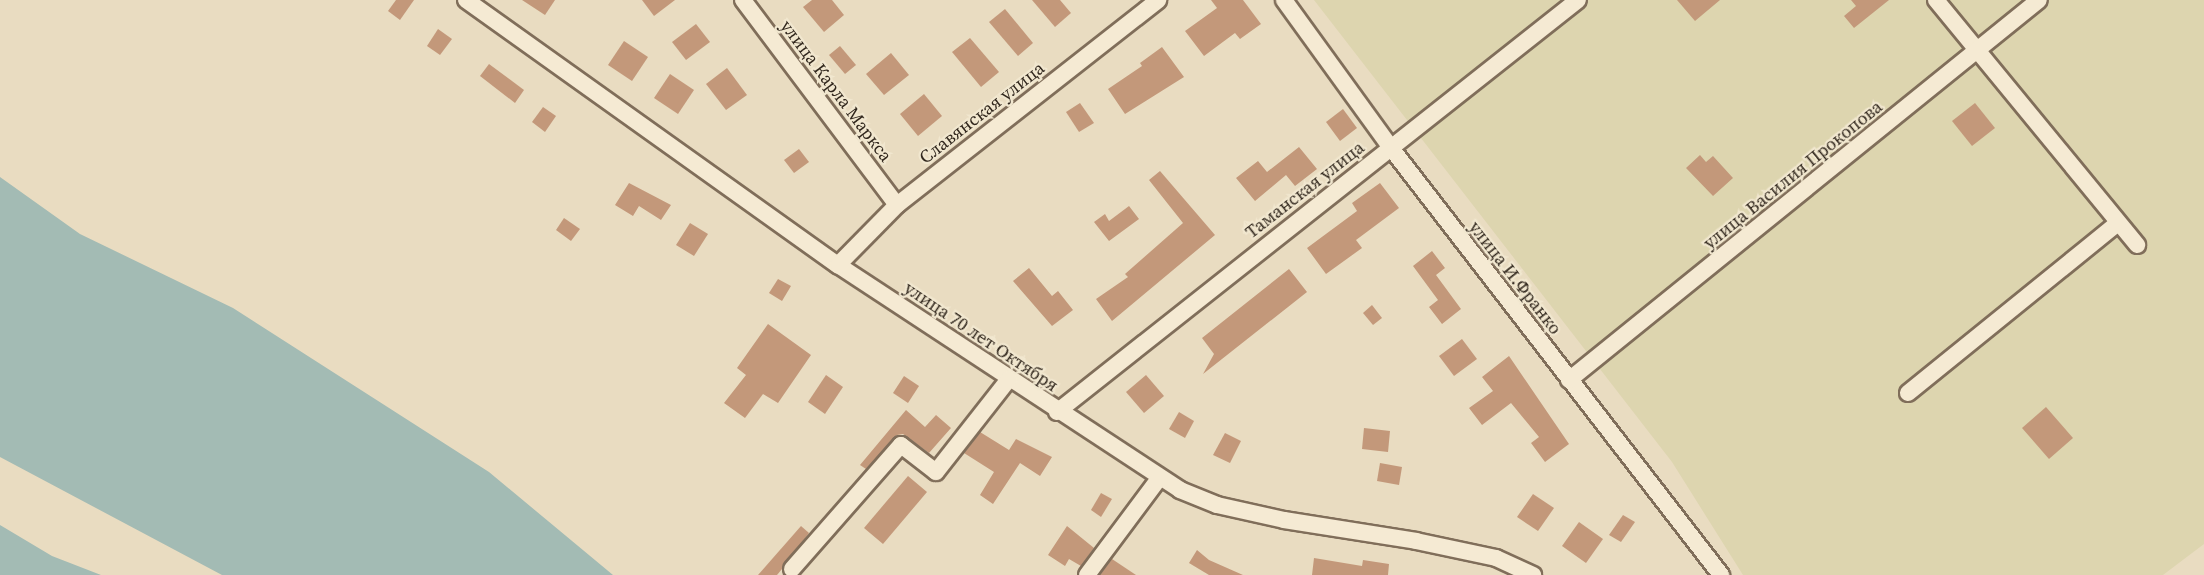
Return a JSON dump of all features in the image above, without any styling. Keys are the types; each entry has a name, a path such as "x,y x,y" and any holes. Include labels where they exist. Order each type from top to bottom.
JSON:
{"street":[{"name":"улица 70 лет Октября","path":"466,0 838,265 1057,412 1160,477 1217,505 1496,558 1533,575"},
{"name":"Славянская улица","path":"838,265 897,205 1158,0"},
{"name":"улица И.Франко","path":"1284,0 1391,148 1721,575"},
{"name":"Таманская улица","path":"1057,412 1578,0"},
{"path":"1936,0 1976,52 2137,245"},
{"name":"улица Василия Прокопова","path":"1569,380 2039,0"},
{"name":"улица Карла Маркса","path":"747,1 897,205"},
{"path":"1908,393 2118,223"},
{"path":"792,569 901,445 936,472 1009,379"},
{"path":"1087,575 1160,477"}],"shaded area":[{"path":"1314,0 2204,0 2204,544 2163,575 1743,575 1672,462"}],"water":[{"path":"0,177 80,234 233,308 489,472 613,575 222,575 0,457"},
{"path":"0,525 52,556 101,575 0,575"}],"building":[{"path":"396,0 414,0 400,20 388,11"},
{"path":"522,0 555,0 545,15"},
{"path":"642,0 675,0 654,16"},
{"path":"812,0 832,0 844,15 824,32 803,7"},
{"path":"1032,0 1060,0 1071,13 1055,27"},
{"path":"1211,0 1243,0 1261,24 1240,39 1235,33 1204,56 1185,31 1217,8"},
{"path":"1677,0 1720,0 1695,21"},
{"path":"1851,0 1889,0 1854,28 1844,16 1856,6"},
{"path":"1005,9 1033,43 1018,56 989,22"},
{"path":"696,24 710,42 686,60 672,42"},
{"path":"438,29 452,39 440,55 427,46"},
{"path":"970,38 999,72 981,87 952,52"},
{"path":"624,41 648,57 632,81 608,65"},
{"path":"840,46 856,65 845,74 829,55"},
{"path":"1162,47 1184,77 1125,114 1108,89 1142,66 1140,63"},
{"path":"891,53 909,75 884,95 866,74"},
{"path":"489,64 524,90 515,103 480,76"},
{"path":"727,68 747,95 726,110 706,84"},
{"path":"670,74 694,90 678,114 654,98"},
{"path":"924,94 942,116 918,136 900,114"},
{"path":"1080,103 1094,123 1079,132 1066,112"},
{"path":"1975,103 1995,128 1972,146 1952,121"},
{"path":"543,107 556,116 545,132 532,122"},
{"path":"1343,109 1357,128 1340,141 1326,122"},
{"path":"1299,147 1317,169 1295,186 1286,175 1255,201 1236,178 1258,161 1267,172"},
{"path":"799,149 809,162 794,173 784,160"},
{"path":"1700,155 1706,162 1713,156 1733,178 1713,196 1686,168"},
{"path":"1160,171 1215,235 1112,321 1096,299 1128,277 1125,274 1183,223 1149,180"},
{"path":"629,183 671,205 661,220 639,206 633,216 615,205"},
{"path":"1380,183 1399,208 1356,240 1362,248 1326,274 1307,248 1357,211 1352,203"},
{"path":"1129,206 1139,219 1109,241 1094,222 1105,214 1109,221"},
{"path":"564,218 580,229 571,241 556,230"},
{"path":"690,223 708,234 694,256 676,245"},
{"path":"1432,251 1445,268 1436,275 1461,309 1442,324 1429,307 1438,300 1413,266"},
{"path":"1029,268 1052,296 1058,291 1073,310 1052,326 1013,281"},
{"path":"1289,269 1307,292 1203,374 1214,354 1202,338"},
{"path":"778,279 791,286 782,301 769,293"},
{"path":"1372,305 1382,318 1373,325 1363,313"},
{"path":"768,324 811,355 778,403 763,394 745,418 724,403 746,375 737,368"},
{"path":"1462,339 1477,359 1454,376 1439,356"},
{"path":"1509,356 1569,444 1545,462 1531,443 1539,437 1511,403 1482,425 1469,408 1493,391 1482,377"},
{"path":"826,375 843,387 825,414 808,402"},
{"path":"1146,375 1164,396 1144,413 1126,392"},
{"path":"904,376 919,386 908,403 893,393"},
{"path":"2046,407 2073,438 2049,459 2022,428"},
{"path":"906,410 925,427 936,415 951,428 929,453 903,434 897,435 866,469 860,465"},
{"path":"1179,412 1194,421 1185,438 1169,429"},
{"path":"1364,428 1390,431 1388,452 1362,449"},
{"path":"980,432 1009,450 1016,439 1052,457 1040,476 1020,463 993,504 980,495 994,472 964,453"},
{"path":"1225,433 1241,441 1230,463 1213,455"},
{"path":"1380,463 1402,467 1399,485 1377,481"},
{"path":"908,476 927,492 883,544 864,528"},
{"path":"1101,493 1112,499 1101,517 1091,510"},
{"path":"1533,494 1554,508 1538,531 1517,517"},
{"path":"1623,515 1635,522 1621,542 1609,535"},
{"path":"1579,522 1603,539 1586,563 1562,546"},
{"path":"801,526 809,533 777,575 758,575"},
{"path":"1067,526 1094,548 1081,566 1069,559 1065,566 1048,555"},
{"path":"1197,550 1209,560 1243,575 1209,575 1189,563"},
{"path":"1314,558 1362,566 1363,560 1389,564 1388,575 1312,575"},
{"path":"1112,559 1136,575 1100,575"}]}
